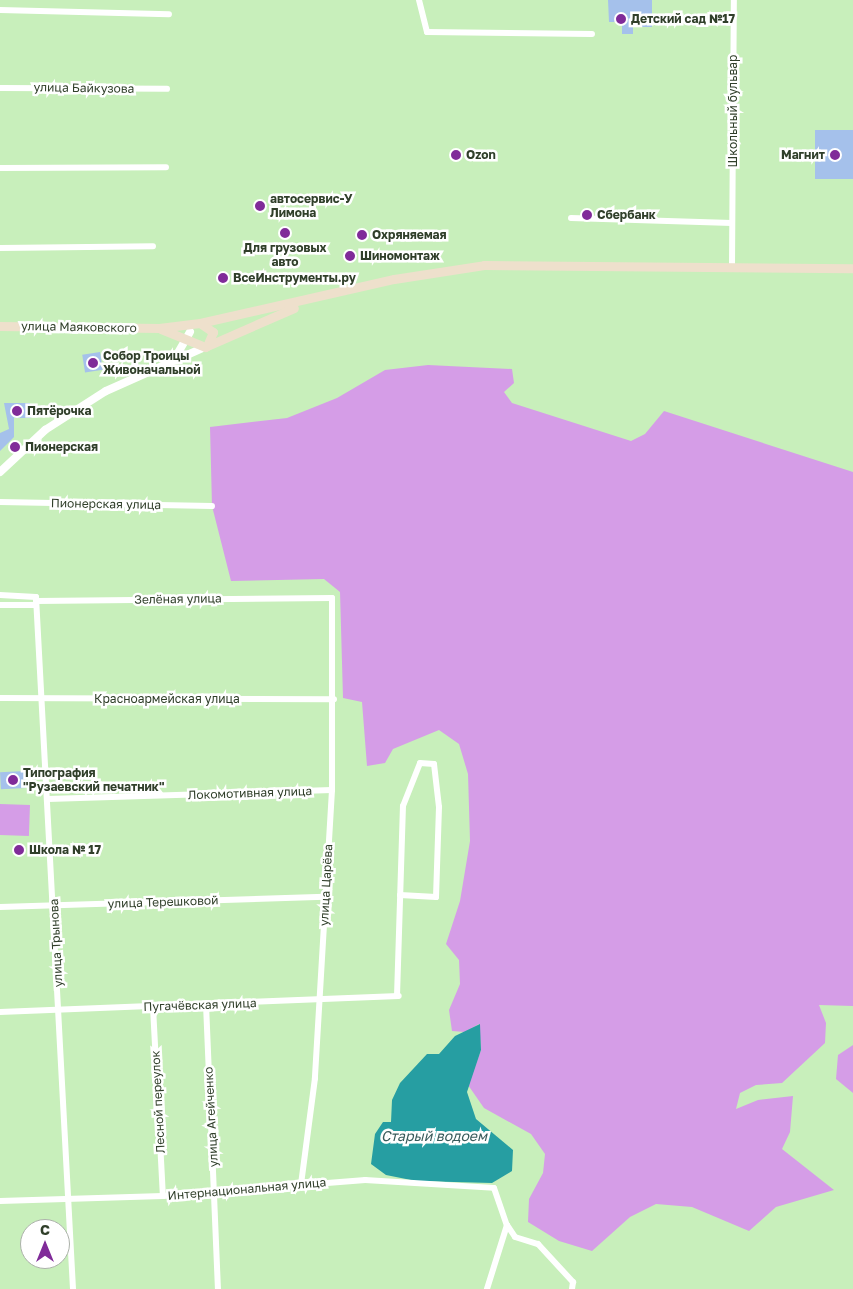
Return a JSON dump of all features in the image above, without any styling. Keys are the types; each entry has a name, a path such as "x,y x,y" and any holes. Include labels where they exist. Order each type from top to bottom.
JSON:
{"main road":[{"path":"206,346 308,302 394,278 491,264 853,268"},
{"name":"улица Маяковского","path":"0,326 159,328 199,323 308,302"},
{"path":"190,339 199,323 212,332 206,346"},
{"name":"улица Маяковского","path":"159,328 206,346"}],"street":[{"path":"419,0 427,32 592,34"},
{"name":"Школьный бульвар","path":"732,266 734,0"},
{"path":"0,10 169,14"},
{"name":"улица Байкузова","path":"0,88 167,89"},
{"path":"0,168 166,167"},
{"path":"571,218 732,223"},
{"path":"0,248 153,246"},
{"path":"169,363 190,339"},
{"path":"0,472 45,430 106,392 206,346"},
{"name":"Пионерская улица","path":"0,502 212,506"},
{"name":"Зелёная улица","path":"0,596 36,601"},
{"name":"Зелёная улица","path":"0,605 36,601 320,598"},
{"name":"улица Царёва","path":"301,1184 320,1001 332,790 335,608 332,598 320,598"},
{"name":"улица Трынова","path":"36,601 54,905 73,1289"},
{"name":"Красноармейская улица","path":"0,698 334,699"},
{"path":"420,763 434,764 439,807 436,897 400,895 403,806 420,763"},
{"name":"Локомотивная улица","path":"48,799 332,790"},
{"name":"Пугачёвская улица","path":"0,1012 320,1001 398,996 400,895"},
{"name":"улица Терешковой","path":"0,907 326,897"},
{"name":"улица Агейченко","path":"206,1004 218,1289"},
{"name":"Лесной переулок","path":"153,1007 163,1196"},
{"name":"Интернациональная улица","path":"0,1201 69,1197 163,1196 365,1180 494,1188 507,1225"},
{"path":"487,1289 507,1225"},
{"path":"507,1225 515,1237 538,1244 573,1282 572,1289"}],"shaded area":[{"path":"428,365 512,369 514,383 504,392 512,403 631,441 645,434 664,411 853,472 853,1006 819,1005 826,1023 825,1043 782,1083 756,1085 740,1093 736,1109 758,1100 793,1096 790,1132 782,1149 834,1190 776,1207 749,1231 692,1207 656,1204 630,1217 592,1251 559,1241 528,1222 529,1199 543,1173 545,1154 531,1134 484,1108 468,1085 481,1050 479,1024 465,1032 452,1031 449,1010 460,984 459,960 446,944 460,901 470,841 468,774 459,744 439,730 393,749 385,763 367,766 362,702 343,698 340,592 324,579 231,581 212,506 210,427 287,418 337,398 385,370"},
{"path":"0,804 30,805 29,836 0,835"},
{"path":"853,1045 853,1093 836,1079 838,1055"}],"water":[{"name":"Старый водоем","path":"480,1024 481,1050 467,1092 476,1119 513,1150 512,1171 492,1183 416,1181 386,1175 371,1164 375,1134 383,1122 391,1122 392,1100 400,1083 427,1054 439,1054 455,1036"}],"building":[{"name":"Детский сад №17","path":"608,0 652,0 652,27 633,27 633,34 622,34 622,22 609,22"},
{"name":"Магнит","path":"815,130 853,130 853,179 815,179"},
{"name":"Собор Троицы Живоначальной","path":"100,352 103,370 85,373 82,355"},
{"name":"Пятёрочка","path":"4,403 30,403 31,418 14,418 14,437 0,451 0,433 9,429"},
{"name":"Типография \"Рузаевский печатник\"","path":"25,771 26,788 1,789 0,772"}],"place":[{"name":"Детский сад №17","path":"621,19"},
{"name":"Ozon","path":"456,155"},
{"name":"Магнит","path":"835,155"},
{"name":"автосервис-У Лимона","path":"260,206"},
{"name":"Сбербанк","path":"587,215"},
{"name":"Для грузовых авто","path":"285,233"},
{"name":"Охряняемая","path":"362,235"},
{"name":"Шиномонтаж","path":"350,256"},
{"name":"ВсеИнструменты.ру","path":"223,278"},
{"name":"Собор Троицы Живоначальной","path":"93,363"},
{"name":"Пятёрочка","path":"17,411"},
{"name":"Пионерская","path":"15,447"},
{"name":"Типография \"Рузаевский печатник\"","path":"13,780"},
{"name":"Школа № 17","path":"19,850"}]}
